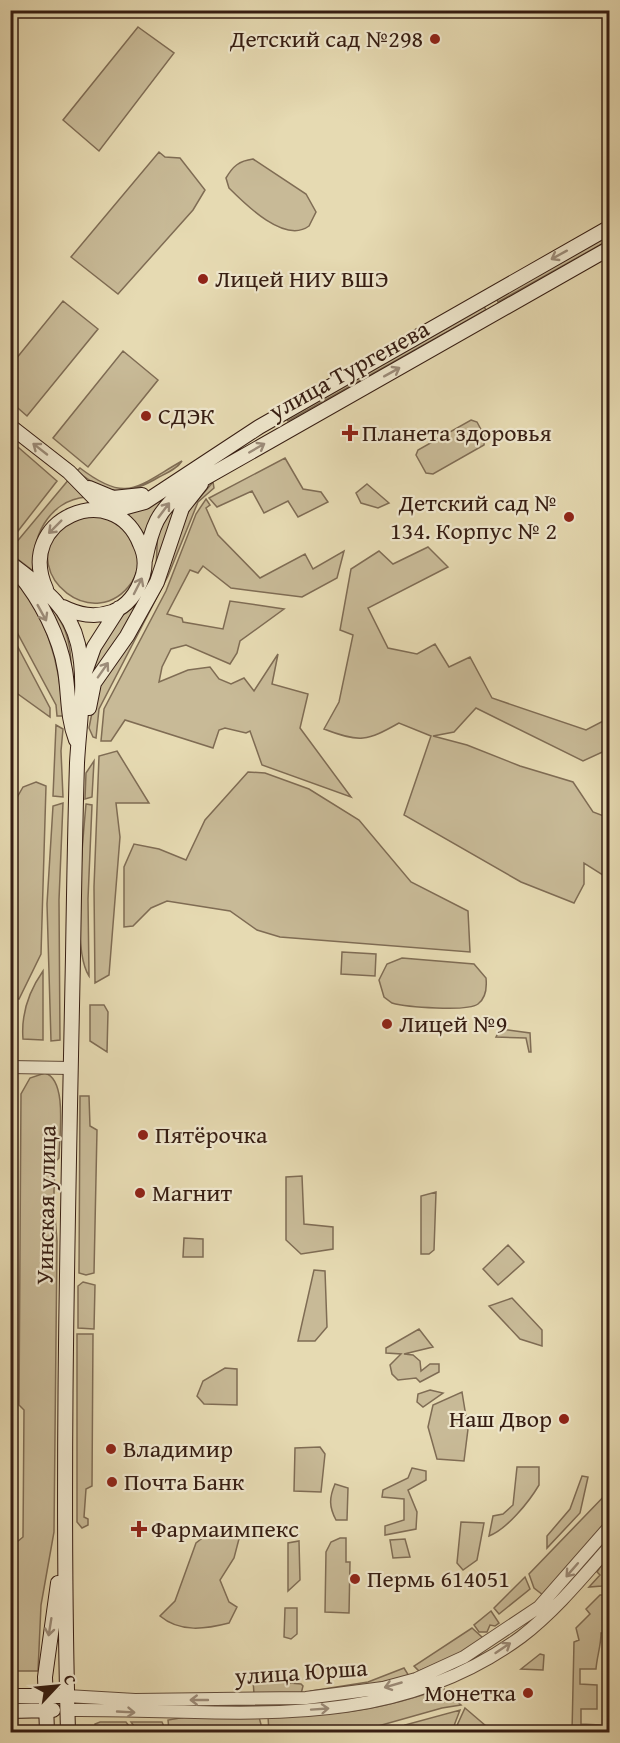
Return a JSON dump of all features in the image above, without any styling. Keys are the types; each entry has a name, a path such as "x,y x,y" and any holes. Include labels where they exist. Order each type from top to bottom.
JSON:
{"main road":[{"name":"улица Тургенева","path":"108,512 145,502 273,419 609,227"},
{"name":"улица Тургенева","path":"145,560 152,528 162,510 184,490 609,248"},
{"path":"488,295 497,312"},
{"path":"273,419 281,434"},
{"path":"10,426 95,492 113,498 142,496 166,487"},
{"path":"69,472 108,512 127,524 137,535 145,560 139,587 120,607 94,647 83,677"},
{"path":"78,744 87,726 94,684 146,603 157,582 182,508 206,477"},
{"path":"47,591 40,576 39,561 41,547 48,533 58,522 71,514 86,510 108,512"},
{"path":"10,563 34,597 56,639 65,672 70,724 78,744"},
{"path":"10,563 47,591 61,606 72,624 83,677"},
{"path":"61,606 77,614 95,616 120,607"},
{"name":"Уинская улица","path":"68,1732 63,1549 70,1068 78,744 83,677"},
{"path":"47,1732 45,1695 49,1637 63,1549"},
{"name":"улица Юрша","path":"10,1696 67,1696"},
{"name":"улица Юрша","path":"10,1712 67,1710"}],"street":[{"path":"10,1066 70,1068"},
{"name":"улица Юрша","path":"67,1696 135,1700 306,1698 372,1690 416,1678 464,1658 539,1607 609,1526"},
{"name":"улица Юрша","path":"67,1710 173,1713 320,1710 379,1701 422,1690 475,1666 520,1637 565,1597 609,1546"}],"shaded area":[{"path":"138,27 174,53 99,151 63,120"},
{"path":"159,152 165,157 180,158 205,190 193,210 118,294 71,257"},
{"path":"253,159 306,194 316,212 309,226 299,230 289,230 278,226 255,212 229,188 226,178 231,170 244,161"},
{"path":"609,233 609,240 498,302 496,297"},
{"path":"63,301 98,329 27,416 11,402 11,365"},
{"path":"483,305 486,310 288,421 285,416"},
{"path":"123,351 158,380 88,467 53,438"},
{"path":"471,420 477,422 485,437 484,445 433,474 426,473 416,455 418,450"},
{"path":"11,441 57,481 11,540"},
{"path":"285,458 303,489 321,492 328,502 298,517 288,501 264,513 252,491 217,507 209,498"},
{"path":"182,461 172,470 147,483 126,490 107,489 77,471 80,468 109,486 131,488"},
{"path":"70,478 86,497 61,506 44,524 35,548 36,573 11,554 10,550"},
{"path":"213,482 214,488 198,502 168,576 99,709 96,738 93,737 89,728 96,692 190,509"},
{"path":"367,484 389,503 378,508 361,503 356,493"},
{"path":"175,489 157,510 145,535 127,515"},
{"path":"184,495 156,568 158,527"},
{"path":"206,499 210,505 206,508 218,535 260,578 305,554 313,569 344,551 337,578 302,597 231,588 203,566 198,573 190,570 167,614 182,618 183,622 223,629 230,601 284,609 240,641 237,653 230,664 186,645 171,649 162,667 159,682 188,670 210,667 219,679 231,684 244,678 254,691 278,654 272,684 308,694 300,728 351,797 262,765 250,731 246,733 225,728 219,730 213,748 125,720 111,741 101,741 104,709 166,591 196,514"},
{"path":"85,513 114,517 139,551 138,567 132,582 117,597 99,603 82,601 67,593 55,580 48,565 49,547 58,530"},
{"path":"428,547 448,567 368,608 388,648 417,654 435,644 449,667 470,657 492,698 586,730 609,718 609,749 583,761 476,708 454,732 433,736 467,745 520,766 573,782 593,812 609,818 609,879 584,863 584,884 574,903 521,882 404,815 431,736 399,723 379,734 363,738 346,736 324,729 339,702 353,635 340,630 351,569 379,551 393,564"},
{"path":"10,572 33,604 49,639 59,676 63,716 57,716 56,705 11,621"},
{"path":"145,592 128,628 95,672 94,661 103,639"},
{"path":"44,595 65,630 70,649 71,672"},
{"path":"10,632 50,708 50,717 11,689 16,674 16,665 11,655"},
{"path":"56,725 63,729 61,751 63,797 53,796"},
{"path":"117,751 149,803 116,803 120,837 109,975 95,983 94,887 99,756"},
{"path":"94,761 92,797 85,799 86,773"},
{"path":"248,772 265,773 309,789 359,820 411,882 468,911 470,952 280,937 257,930 230,911 167,901 151,908 133,926 124,927 124,867 134,844 159,849 186,860 205,820"},
{"path":"36,782 46,786 41,954 19,999 10,996 11,808 23,787"},
{"path":"63,803 59,900 60,1040 51,1041 47,904 53,806"},
{"path":"86,804 92,805 88,899 89,976 84,962 79,919"},
{"path":"342,952 376,954 375,976 341,974"},
{"path":"402,958 474,964 486,978 486,989 481,1002 462,1008 422,1007 392,1003 384,997 379,980 387,964"},
{"path":"43,971 43,1040 23,1039 23,1021 27,1003"},
{"path":"90,1005 104,1005 108,1012 107,1052 90,1041"},
{"path":"500,1029 530,1033 531,1052 529,1052 526,1038 496,1037"},
{"path":"45,1073 57,1086 61,1110 59,1158 56,1161 54,1182 57,1241 54,1532 41,1605 38,1671 16,1671 17,1542 23,1537 24,1410 19,1405 21,1094 30,1078"},
{"path":"80,1096 89,1096 90,1126 97,1130 94,1273 86,1275 79,1273"},
{"path":"302,1176 304,1224 333,1227 333,1249 301,1254 286,1240 286,1177"},
{"path":"436,1192 434,1250 429,1254 421,1254 421,1196"},
{"path":"184,1238 203,1239 203,1257 183,1257"},
{"path":"508,1245 524,1262 498,1285 483,1269"},
{"path":"314,1270 325,1271 327,1327 315,1341 298,1341"},
{"path":"83,1282 95,1285 94,1329 78,1328 78,1286"},
{"path":"512,1298 542,1330 542,1346 520,1339 489,1306"},
{"path":"419,1329 433,1347 404,1354 413,1355 420,1361 421,1371 430,1364 439,1364 439,1372 420,1382 416,1378 398,1380 392,1374 390,1365 401,1354 386,1353 386,1348"},
{"path":"77,1334 93,1334 92,1486 86,1489 84,1517 88,1519 88,1525 82,1528 77,1522"},
{"path":"225,1368 237,1369 237,1405 204,1404 197,1396 203,1381"},
{"path":"430,1390 443,1393 423,1407 417,1402 418,1394"},
{"path":"462,1392 468,1429 464,1461 437,1459 428,1427 433,1405"},
{"path":"320,1447 325,1454 321,1492 294,1491 295,1448"},
{"path":"517,1467 539,1467 539,1485 517,1514 489,1536 493,1516 503,1514 513,1505"},
{"path":"412,1468 426,1471 426,1480 408,1490 417,1512 416,1529 385,1535 385,1526 404,1520 404,1499 382,1497 383,1490 408,1478"},
{"path":"582,1476 588,1477 580,1513 547,1548 547,1536 570,1509"},
{"path":"335,1484 348,1488 347,1520 336,1520 332,1511 331,1498"},
{"path":"609,1491 609,1519 543,1595 534,1588 529,1574"},
{"path":"461,1522 484,1523 477,1560 463,1570 457,1563"},
{"path":"240,1535 234,1558 220,1580 229,1602 237,1607 229,1623 193,1628 176,1625 160,1616 175,1601 196,1543 205,1536"},
{"path":"346,1538 346,1562 350,1562 349,1613 325,1612 326,1552 331,1542"},
{"path":"405,1539 410,1557 393,1558 390,1540"},
{"path":"299,1541 300,1580 288,1591 288,1543"},
{"path":"609,1553 609,1579 602,1586 589,1587 600,1575 597,1572"},
{"path":"525,1577 530,1589 499,1614 494,1608"},
{"path":"600,1595 609,1595 609,1633 601,1633 596,1669 580,1669 580,1684 597,1685 597,1709 581,1709 581,1724 600,1725 600,1732 572,1732 574,1642 579,1640 576,1628 590,1614 586,1609"},
{"path":"285,1608 297,1608 297,1634 291,1639 284,1637"},
{"path":"491,1611 499,1623 495,1626 490,1625 487,1632 479,1632 474,1625"},
{"path":"472,1628 483,1638 464,1652 419,1671 414,1666"},
{"path":"540,1654 544,1655 543,1670 521,1669"},
{"path":"404,1668 409,1676 401,1679 313,1693 311,1691 368,1682"},
{"path":"253,1680 303,1686 301,1694 254,1694"},
{"path":"443,1688 461,1705 442,1708 357,1732 269,1732 268,1717 315,1715 378,1707"},
{"path":"465,1708 493,1732 454,1732"},
{"path":"460,1710 452,1731 406,1728 405,1725"},
{"path":"186,1717 259,1717 263,1732 169,1730 168,1720"},
{"path":"126,1722 132,1730 95,1730 95,1724"},
{"path":"131,1722 162,1722 165,1729 160,1731 137,1730"}],"place":[{"name":"Детский сад №298","path":"435,39"},
{"name":"Лицей НИУ ВШЭ","path":"203,279"},
{"name":"СДЭК","path":"146,416"},
{"name":"Планета здоровья","path":"350,433"},
{"name":"Детский сад № 134. Корпус № 2","path":"569,517"},
{"name":"Лицей №9","path":"387,1024"},
{"name":"Пятёрочка","path":"143,1135"},
{"name":"Магнит","path":"140,1193"},
{"name":"Наш Двор","path":"564,1419"},
{"name":"Владимир","path":"111,1449"},
{"name":"Почта Банк","path":"112,1482"},
{"name":"Фармаимпекс","path":"139,1529"},
{"name":"Пермь 614051","path":"355,1579"},
{"name":"Монетка","path":"528,1693"}]}
